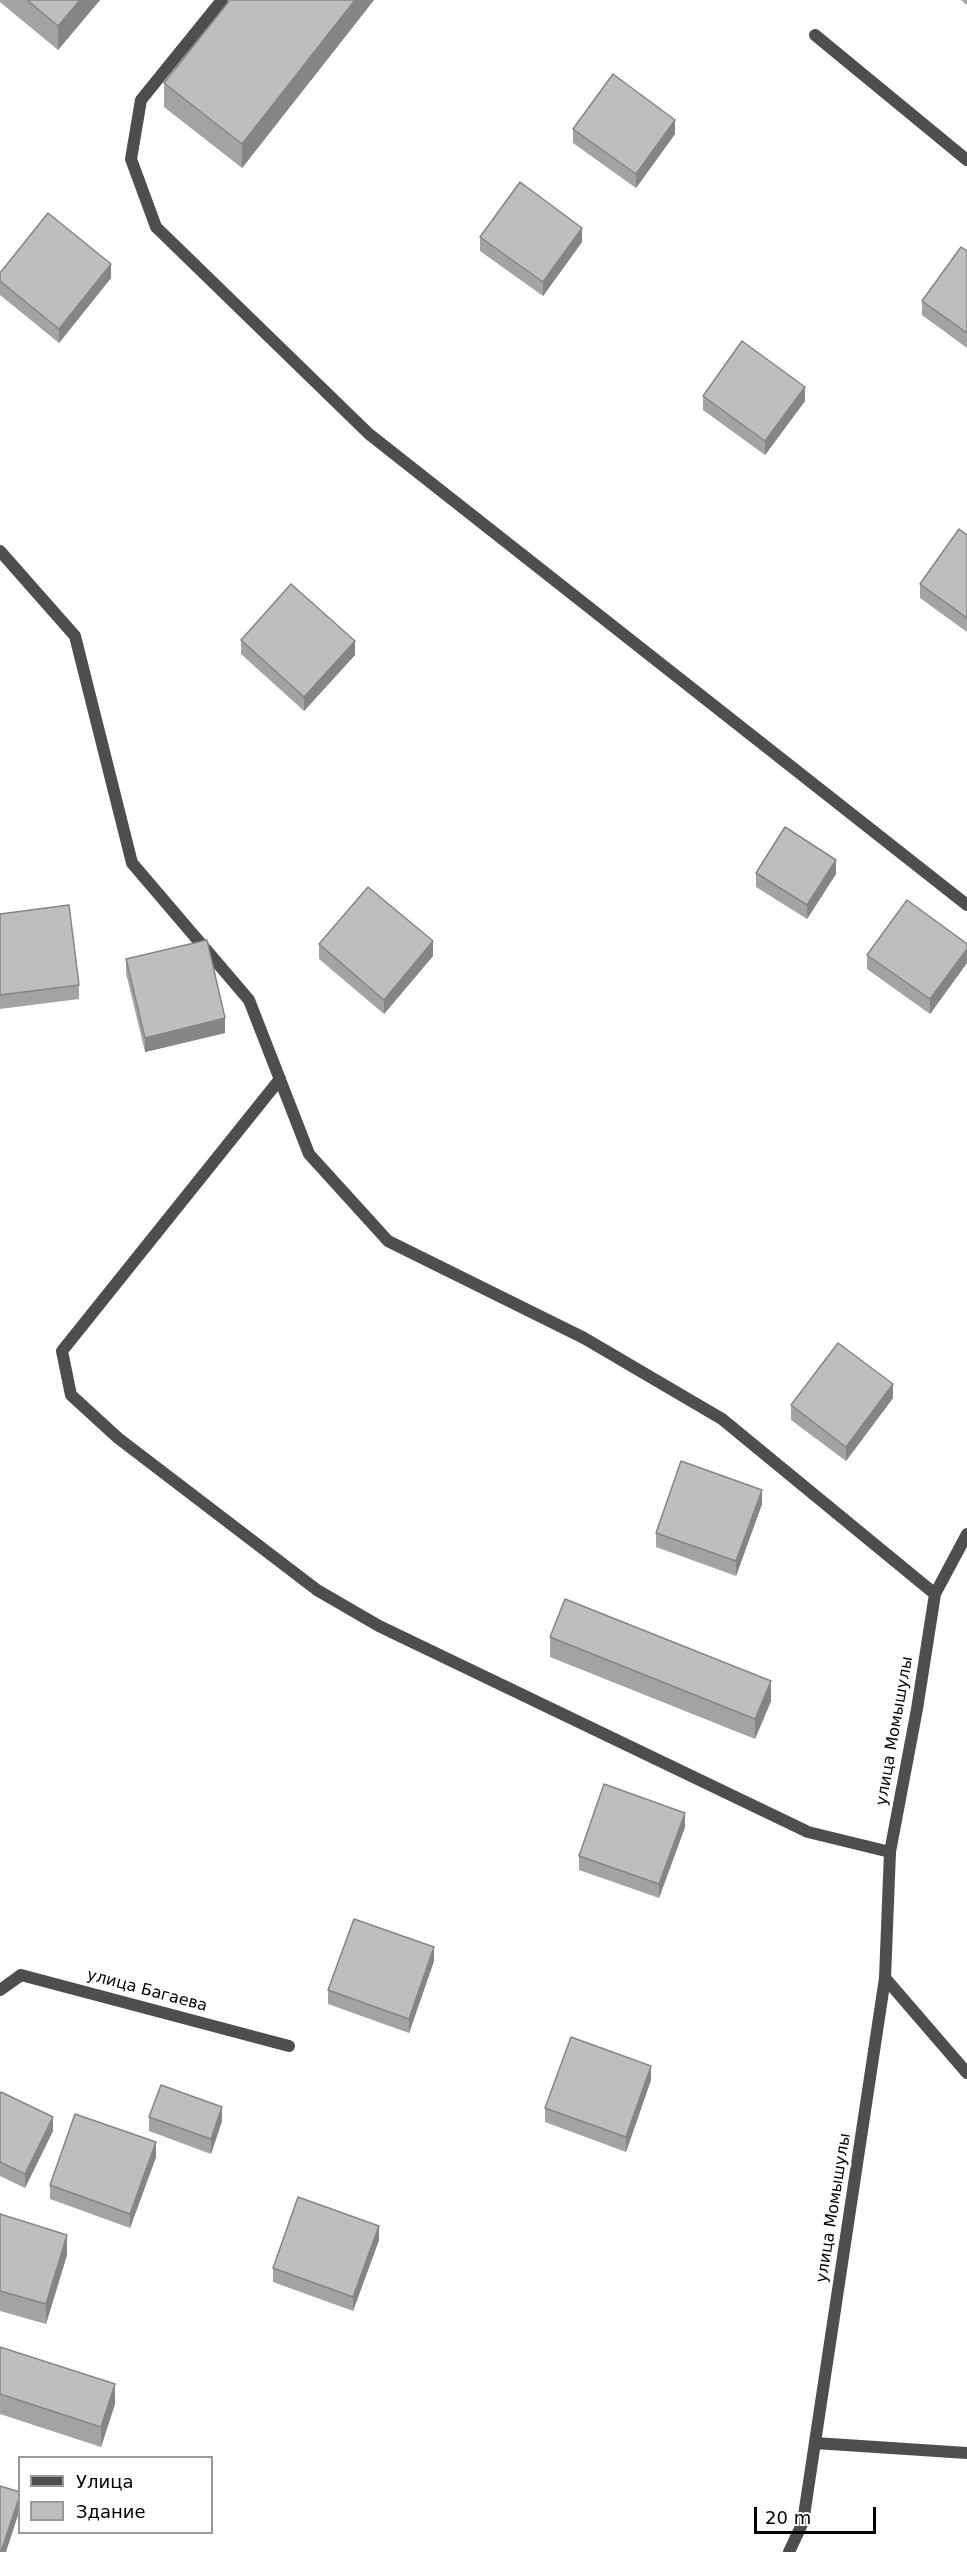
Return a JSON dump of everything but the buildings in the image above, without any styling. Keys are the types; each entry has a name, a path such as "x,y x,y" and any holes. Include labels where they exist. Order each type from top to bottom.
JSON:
{"street":[{"path":"222,0 141,100 131,159 156,227 369,434 967,904"},
{"path":"815,35 967,160"},
{"path":"0,551 75,636 132,862 249,1000 309,1154 388,1241 584,1338 722,1419 935,1594"},
{"path":"280,1079 62,1350 71,1395 118,1438 317,1590 379,1626 808,1832 890,1852"},
{"name":"улица Момышулы","path":"789,2552 803,2522 885,1978 890,1852 918,1709 935,1594 967,1534"},
{"name":"улица Багаева","path":"0,1990 21,1975 289,2046"},
{"path":"885,1978 967,2073"},
{"path":"815,2443 967,2452"}]}
